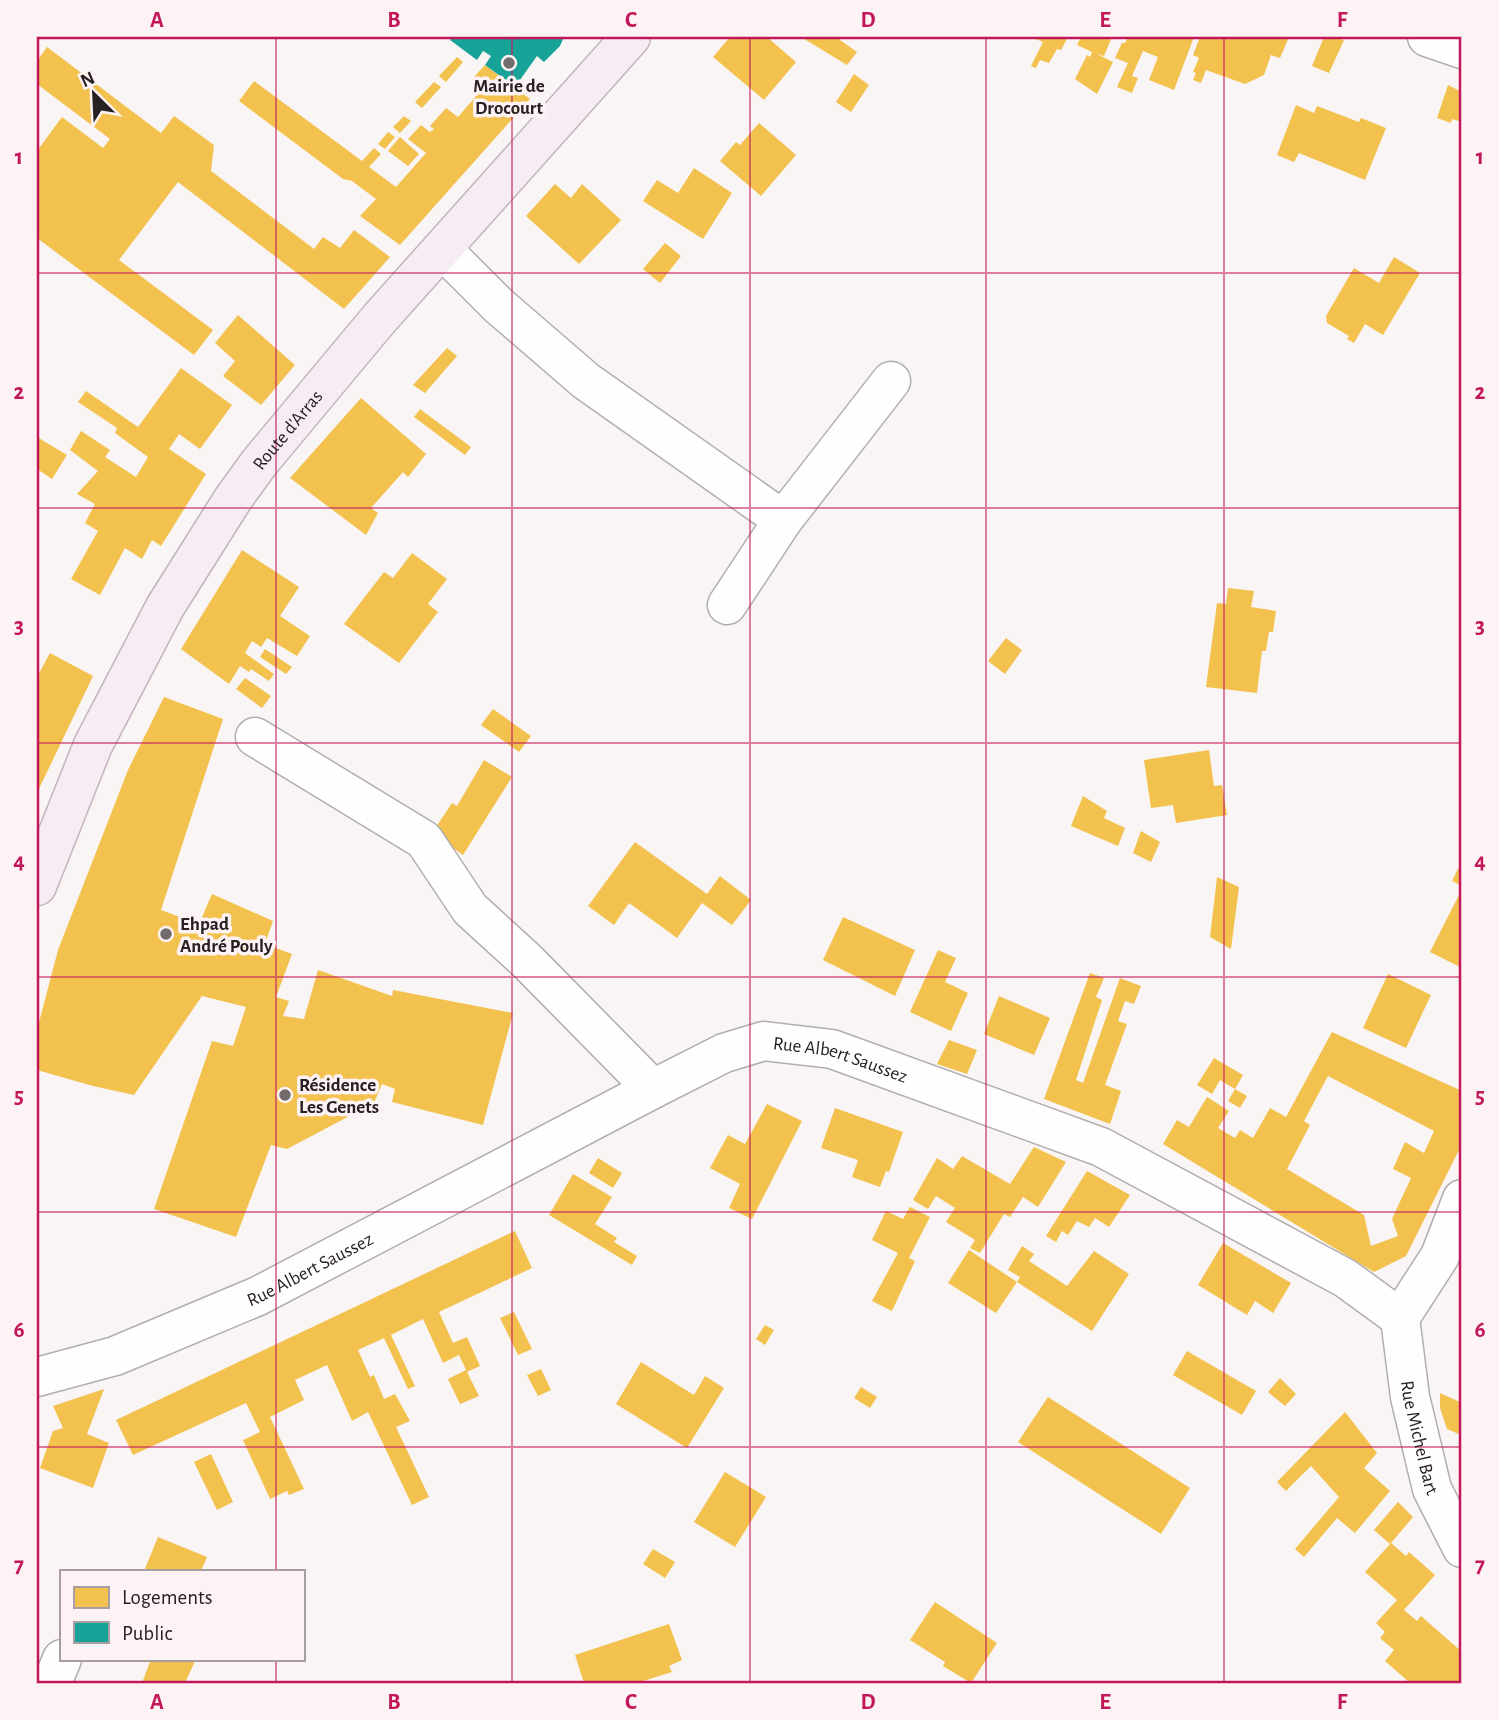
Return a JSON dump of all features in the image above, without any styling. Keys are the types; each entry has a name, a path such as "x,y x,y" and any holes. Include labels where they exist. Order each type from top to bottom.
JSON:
{"main road":[{"name":"Route d'Arras","path":"37,886 93,745 165,607 233,499 267,452 379,319 631,37"}],"street":[{"path":"1427,37 1462,49"},
{"path":"442,250 499,306 586,381 783,520"},
{"path":"727,605 783,520 891,381"},
{"path":"255,737 424,840 470,909 528,962 653,1088"},
{"name":"Rue Albert Saussez","path":"37,1377 115,1356 258,1296 653,1088 724,1053 764,1041 832,1049 1101,1147 1345,1278 1400,1318"},
{"path":"1400,1318 1440,1256 1462,1199"},
{"name":"Rue Michel Bart","path":"1400,1318 1410,1397 1432,1489 1462,1548"},
{"path":"52,1683 62,1660"}],"building: Logements":[{"path":"730,37 767,37 796,62 764,100 713,57"},
{"path":"801,37 842,37 840,40 857,52 847,65"},
{"path":"1031,37 1068,37 1049,63 1040,60 1036,68 1031,66 1043,42"},
{"path":"1081,37 1112,37 1104,56 1097,54 1113,62 1097,94 1075,79 1087,55 1090,57 1092,52 1077,45"},
{"path":"1128,37 1194,37 1174,90 1149,80 1158,57 1143,51 1132,76 1138,78 1132,93 1117,87 1128,63 1115,58"},
{"path":"1200,37 1289,37 1280,58 1271,55 1264,75 1245,84 1206,70 1201,83 1193,80 1196,73 1193,72 1199,58 1193,55"},
{"path":"1324,37 1344,40 1329,73 1312,66"},
{"path":"47,47 161,133 174,116 214,145 211,171 314,249 323,237 340,248 354,230 390,257 344,309 178,182 119,260 213,330 194,355 37,238 37,151 62,117 103,148 110,139 37,84 37,61"},
{"path":"457,57 463,62 446,82 439,76"},
{"path":"485,65 530,99 400,245 360,216 376,199 352,181 343,179 239,101 254,81 362,161 374,148 381,154 369,167 396,187 426,153 408,139 421,125 430,132 434,129 430,126 446,108 458,117 483,88 473,78"},
{"path":"854,74 869,85 851,112 836,102"},
{"path":"434,82 441,87 422,108 415,102"},
{"path":"1448,85 1462,92 1462,122 1452,119 1451,123 1437,118"},
{"path":"1296,105 1314,113 1317,106 1359,122 1361,118 1386,128 1365,180 1299,153 1294,162 1277,155"},
{"path":"404,116 411,121 400,133 393,127"},
{"path":"759,123 796,155 761,196 720,161 736,142 740,145"},
{"path":"388,132 395,137 385,149 378,144"},
{"path":"400,137 419,154 408,166 388,151"},
{"path":"694,168 732,193 703,239 643,201 657,180 678,193"},
{"path":"555,184 571,198 582,184 621,220 579,264 526,216"},
{"path":"665,243 681,256 660,283 643,269"},
{"path":"1394,257 1420,273 1383,335 1365,324 1354,343 1347,339 1349,336 1327,323 1326,316 1354,268 1379,283"},
{"path":"238,315 295,365 261,405 223,376 235,361 215,343"},
{"path":"447,348 457,356 425,393 413,385"},
{"path":"181,368 232,405 200,449 179,434 169,449 206,474 161,546 152,540 142,559 125,548 100,595 71,579 98,531 85,523 95,504 77,494 98,471 70,450 81,431 110,450 105,457 136,477 148,457 115,433 117,428 78,402 86,391 138,427"},
{"path":"361,398 426,454 408,477 403,472 371,508 378,513 366,535 290,478"},
{"path":"420,409 471,447 465,455 414,417"},
{"path":"37,437 67,455 52,479 37,469"},
{"path":"242,550 299,587 280,616 310,636 297,656 267,638 261,647 252,641 245,653 274,674 269,681 251,669 249,672 240,666 229,684 181,649"},
{"path":"412,553 447,579 428,604 438,612 399,663 344,624 384,572 393,578"},
{"path":"1228,588 1254,591 1251,607 1276,611 1273,632 1269,632 1266,651 1262,651 1257,693 1206,687 1217,603 1226,604"},
{"path":"1006,638 1022,650 1005,674 988,661"},
{"path":"265,649 292,667 286,674 260,657"},
{"path":"50,653 93,676 37,793 37,677"},
{"path":"245,678 271,696 262,708 236,689"},
{"path":"164,697 223,719 161,910 199,924 212,894 273,921 265,944 292,954 276,997 289,1001 283,1016 304,1019 318,970 392,996 393,990 513,1013 483,1125 392,1102 395,1089 382,1084 374,1103 287,1149 271,1145 236,1237 154,1209 212,1041 233,1046 246,1007 202,996 134,1095 37,1070 37,1030 58,950 128,770"},
{"path":"493,709 531,736 519,752 481,725"},
{"path":"1209,750 1214,786 1222,785 1227,815 1176,823 1173,805 1151,808 1144,760"},
{"path":"484,760 512,777 463,855 432,833 452,803 457,806"},
{"path":"1083,796 1107,811 1104,818 1125,828 1118,846 1071,826"},
{"path":"1141,831 1160,842 1151,862 1133,853"},
{"path":"635,842 707,894 720,876 751,900 732,925 702,903 677,938 629,903 614,925 588,906"},
{"path":"1462,861 1462,886 1452,881"},
{"path":"1217,877 1239,887 1231,949 1210,937"},
{"path":"1462,889 1462,968 1430,952"},
{"path":"843,917 915,950 895,996 823,960"},
{"path":"938,950 956,958 945,982 968,993 951,1031 910,1012"},
{"path":"1090,973 1104,978 1096,997 1102,1000 1076,1080 1083,1083 1120,978 1141,986 1134,1004 1125,1001 1118,1021 1127,1024 1105,1085 1121,1091 1110,1124 1044,1099"},
{"path":"1388,974 1431,995 1406,1048 1363,1028"},
{"path":"999,996 1050,1018 1034,1055 984,1034"},
{"path":"1332,1032 1462,1091 1462,1144 1406,1256 1374,1272 1163,1144 1177,1120 1189,1127 1207,1097 1229,1111 1218,1128 1235,1138 1240,1130 1253,1138 1270,1108 1286,1117","holes":["1328,1076 1434,1131 1424,1153 1405,1142 1393,1169 1411,1178 1392,1219 1398,1236 1371,1246 1364,1215 1287,1169 1310,1125 1304,1121"]},
{"path":"949,1040 977,1050 967,1074 937,1064"},
{"path":"1214,1058 1243,1075 1235,1089 1220,1080 1212,1094 1197,1085"},
{"path":"1235,1089 1247,1096 1240,1108 1228,1101"},
{"path":"767,1104 802,1121 752,1219 729,1208 740,1184 710,1168 728,1135 745,1144"},
{"path":"835,1108 903,1132 889,1172 886,1171 880,1187 852,1177 858,1160 821,1148"},
{"path":"1034,1147 1066,1162 1038,1207 1023,1197 1010,1217 1004,1214 980,1253 970,1248 975,1240 946,1222 955,1208 936,1196 928,1209 913,1200 937,1158 953,1169 962,1156 1010,1184"},
{"path":"598,1158 622,1173 613,1188 589,1173"},
{"path":"1087,1171 1130,1195 1109,1227 1095,1218 1089,1227 1077,1221 1068,1235 1062,1231 1056,1242 1046,1236"},
{"path":"573,1174 612,1197 595,1224 617,1238 614,1242 637,1256 632,1265 549,1215"},
{"path":"910,1207 930,1217 909,1258 915,1261 892,1311 872,1301 898,1253 872,1240 886,1211 903,1219"},
{"path":"515,1231 532,1268 439,1312 453,1343 467,1337 480,1366 467,1372 459,1355 443,1363 423,1319 391,1335 415,1386 408,1389 384,1338 358,1350 370,1377 374,1375 384,1399 395,1394 410,1421 396,1427 429,1497 412,1505 368,1412 352,1421 327,1365 295,1380 304,1400 270,1417 304,1489 289,1495 287,1491 270,1499 243,1440 260,1432 246,1403 133,1455 116,1420"},
{"path":"1223,1243 1291,1283 1273,1313 1255,1301 1247,1315 1198,1285"},
{"path":"1022,1246 1034,1254 1029,1261 1067,1286 1094,1251 1129,1274 1092,1331 1017,1282 1020,1277 1008,1270"},
{"path":"969,1250 1017,1282 996,1313 948,1283"},
{"path":"514,1312 532,1349 518,1355 500,1318"},
{"path":"765,1325 774,1330 765,1345 756,1339"},
{"path":"1187,1351 1256,1391 1242,1415 1173,1375"},
{"path":"641,1362 694,1395 705,1376 724,1388 687,1448 616,1404"},
{"path":"541,1369 551,1390 538,1396 527,1375"},
{"path":"466,1370 479,1396 460,1404 448,1379"},
{"path":"1280,1378 1296,1394 1285,1406 1268,1392"},
{"path":"861,1387 877,1397 870,1408 854,1398"},
{"path":"104,1389 87,1434 109,1443 93,1488 40,1468 53,1431 63,1428 53,1406"},
{"path":"1440,1393 1462,1403 1462,1440 1459,1438 1461,1435 1447,1429 1440,1408"},
{"path":"1048,1397 1190,1488 1161,1534 1018,1442"},
{"path":"1345,1412 1377,1453 1364,1468 1390,1491 1355,1533 1337,1518 1304,1557 1295,1549 1339,1497 1311,1466 1286,1491 1277,1482"},
{"path":"211,1454 233,1502 217,1510 194,1462"},
{"path":"725,1472 766,1497 735,1547 694,1522"},
{"path":"1398,1502 1413,1517 1391,1543 1406,1556 1409,1552 1435,1575 1404,1610 1417,1621 1421,1616 1462,1652 1462,1683 1410,1683 1385,1661 1394,1650 1380,1638 1385,1632 1376,1623 1397,1600 1365,1572 1390,1544 1374,1530"},
{"path":"158,1537 207,1557 201,1570 144,1570"},
{"path":"653,1549 675,1562 665,1578 643,1564"},
{"path":"935,1602 997,1643 971,1683 943,1666 945,1662 910,1640"},
{"path":"669,1624 682,1660 669,1666 672,1672 637,1683 584,1683 575,1655"},
{"path":"151,1660 196,1660 185,1683 142,1683"}],"building: Public":[{"name":"Mairie de Drocourt","path":"452,37 564,37 560,46 544,62 537,56 515,87 485,65 491,56 483,51 477,60 450,40"}],"place":[{"name":"Mairie de Drocourt","path":"509,63"},
{"name":"Ehpad André Pouly","path":"166,934"},
{"name":"Résidence Les Genets","path":"285,1095"}]}
